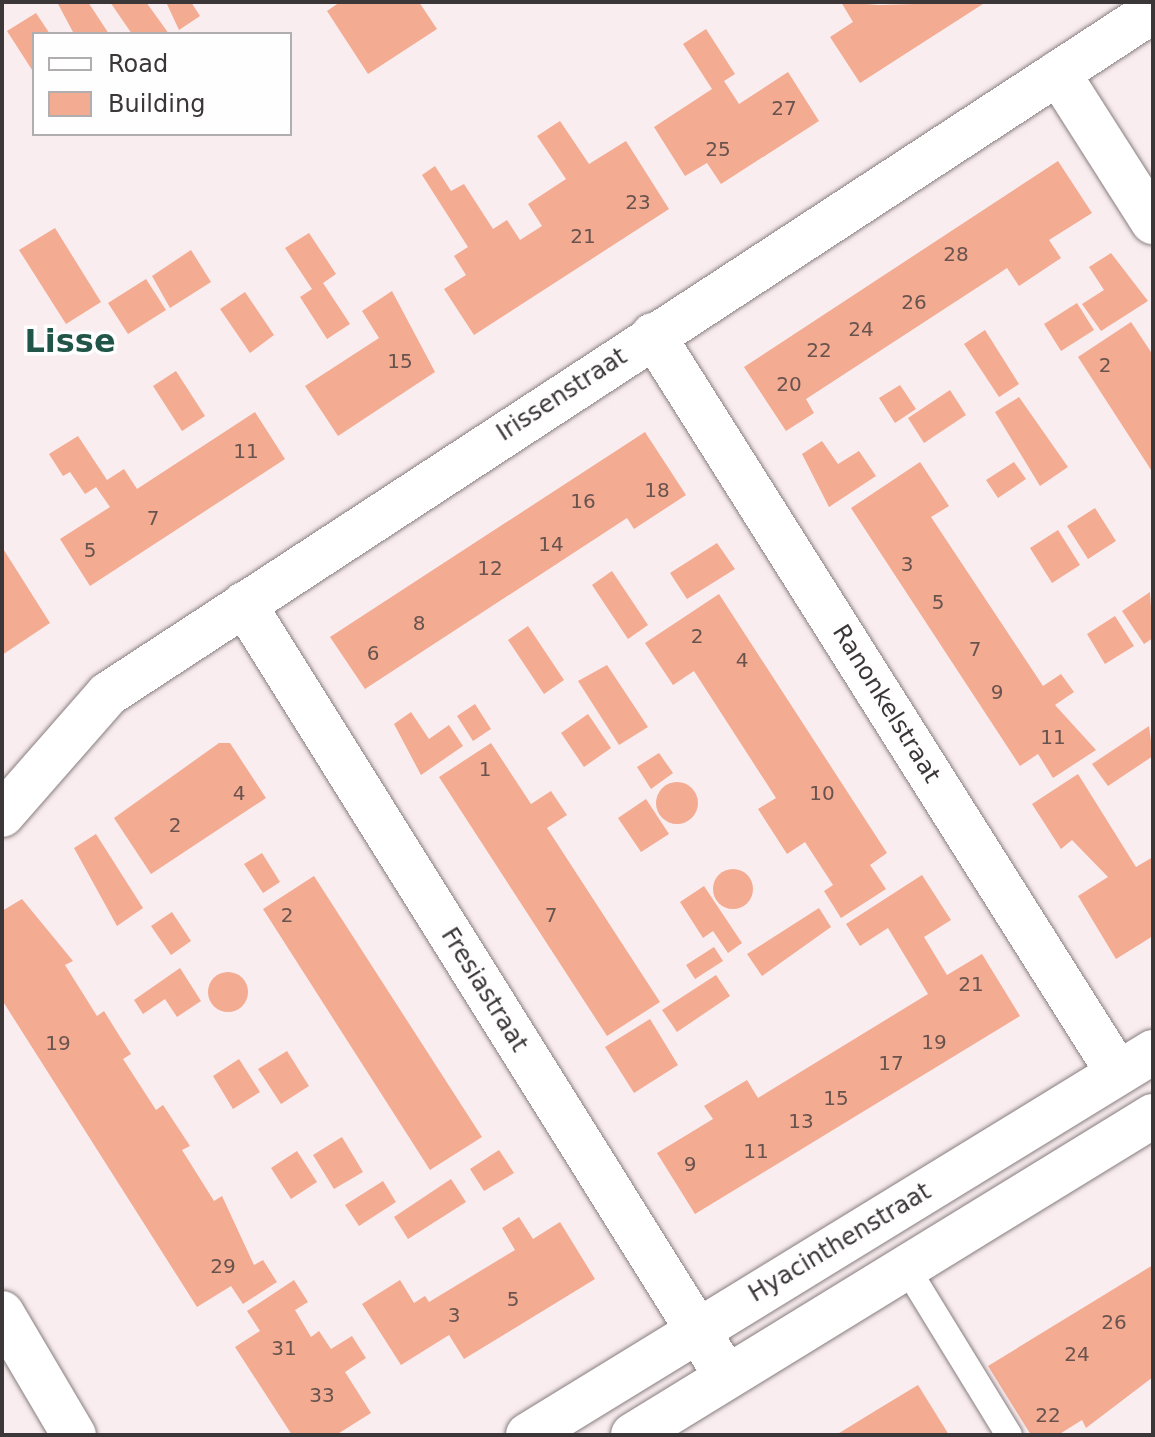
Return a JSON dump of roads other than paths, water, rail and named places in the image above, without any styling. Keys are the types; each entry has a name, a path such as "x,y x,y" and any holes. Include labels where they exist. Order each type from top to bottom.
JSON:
{"street":[{"name":"Irissenstraat","path":"2,815 108,694 1153,11"},
{"path":"1058,73 1153,222"},
{"name":"Ranonkelstraat","path":"653,335 1136,1063"},
{"name":"Fresiastraat","path":"244,604 726,1376"},
{"name":"Hyacinthenstraat","path":"528,1435 1136,1063"},
{"path":"633,1435 1153,1116"},
{"path":"2,1313 74,1435"}],"lane":[{"path":"906,1267 1009,1435"}],"district":[{"name":"Lisse","path":"70,341"}]}
